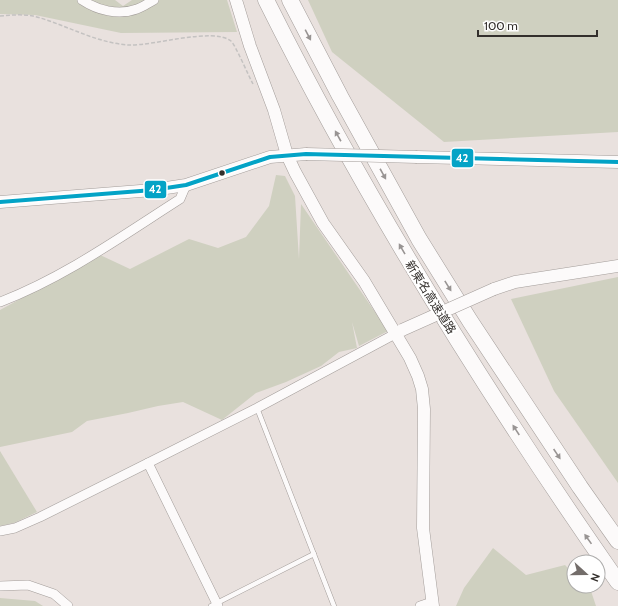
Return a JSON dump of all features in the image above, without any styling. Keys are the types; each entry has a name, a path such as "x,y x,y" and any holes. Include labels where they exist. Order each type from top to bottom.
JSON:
{"highway":[{"name":"新東名高速道路","path":"266,0 327,116 403,252 453,333 550,483 618,582"},
{"name":"新東名高速道路","path":"290,0 340,96 419,239 470,322 522,401 618,541"}],"street":[{"path":"82,0 90,6 106,11 122,11 136,10 154,0"},
{"path":"236,0 252,52 274,110 287,155 294,172 323,223 399,332 422,389 424,409 423,528 433,604 420,606"},
{"path":"0,202 153,190 186,185 270,157 287,155 306,154 618,162"},
{"path":"0,302 26,292 74,266 180,199 186,185"},
{"path":"0,531 15,528 40,517 257,408 399,332 494,289 515,282 618,266"},
{"path":"148,463 215,605"},
{"path":"0,586 28,585 54,594 68,606"}],"lane":[{"path":"257,408 334,606"},
{"path":"215,605 314,554"}],"path":[{"path":"0,16 32,16 89,36 128,45 152,44 191,36 223,38 231,41 256,90"}],"green space":[{"path":"0,0 115,0 123,6 132,0 227,0 237,32 121,33 35,15 0,14"},
{"path":"308,0 618,0 618,132 444,142 332,52"},
{"path":"276,175 285,176 295,196 299,259 301,204 388,331 359,346 352,322 357,348 339,352 321,366 286,382 256,393 222,420 183,402 87,421 72,432 0,447 0,310 95,258 98,254 130,269 189,239 218,248 246,237 269,206"},
{"path":"618,277 618,483 554,391 511,299"},
{"path":"0,451 37,512 14,523 0,526"},
{"path":"493,548 526,575 565,565 566,594 592,594 596,606 456,606 464,588"},
{"path":"0,598 35,601 43,606 0,606"}],"transit line":[{"name":"42","path":"0,202 153,190 186,185 270,157 306,154 618,162"}]}
